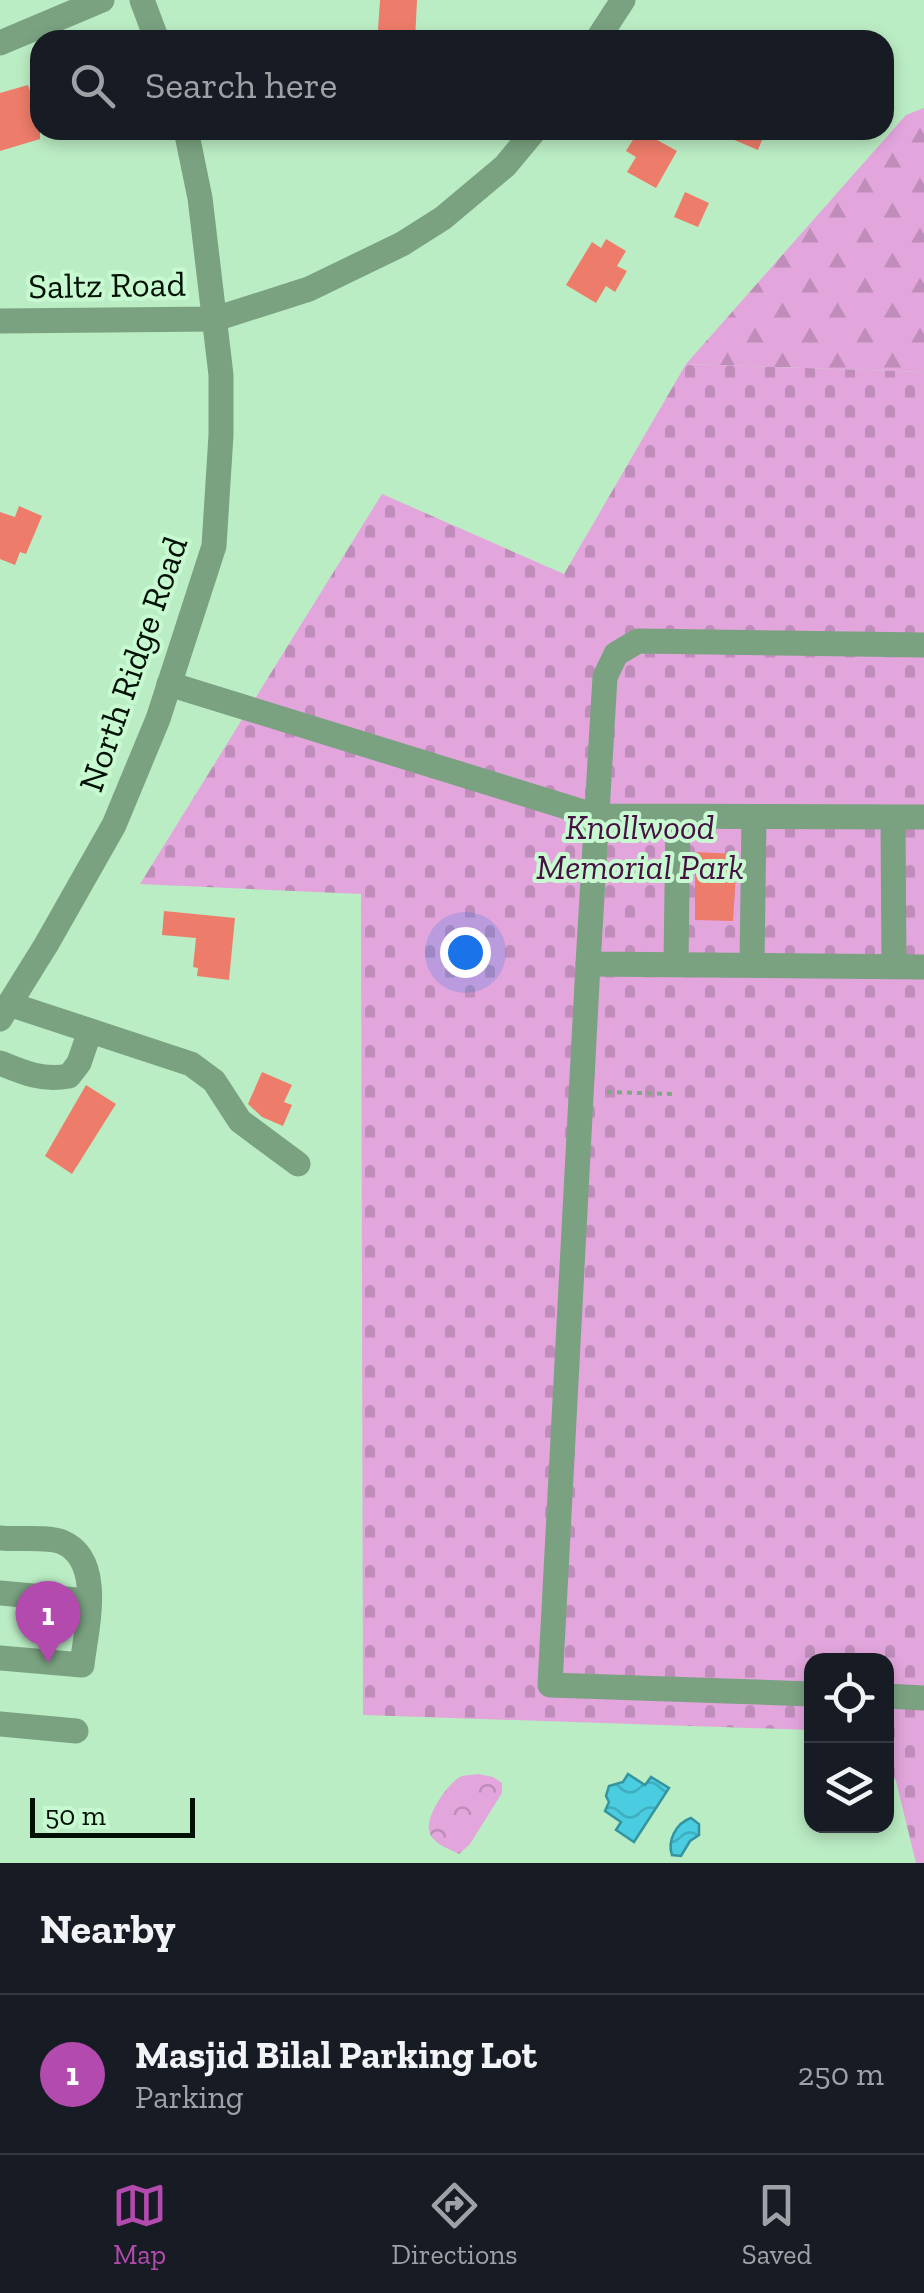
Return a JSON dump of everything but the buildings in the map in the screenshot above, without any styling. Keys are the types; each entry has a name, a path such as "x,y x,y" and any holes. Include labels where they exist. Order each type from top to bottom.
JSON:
{"street":[{"path":"31,30 102,0"},
{"path":"142,0 153,30"},
{"path":"604,30 623,0"},
{"path":"0,43 30,30"},
{"name":"North Ridge Road","path":"4,1011 114,825 138,772 214,546 222,435 221,374 200,198 188,140"},
{"path":"215,319 310,289 402,244 443,218 505,166 527,140"},
{"name":"Saltz Road","path":"0,321 215,319"},
{"path":"804,1694 550,1686 605,677 616,654 638,640 924,644"},
{"path":"170,684 596,816 924,817"},
{"path":"676,964 678,817"},
{"path":"752,964 754,817"},
{"path":"893,818 894,966"},
{"path":"588,964 924,967"},
{"path":"4,1011 90,1031 191,1064 214,1081 240,1121 298,1164"},
{"path":"0,1063 31,1076 52,1080 68,1076 79,1063 90,1031"},
{"path":"0,1538 61,1542 81,1556 89,1582 82,1664 0,1658"},
{"path":"0,1593 88,1601"},
{"path":"894,1696 924,1698"},
{"path":"0,1724 76,1732"}],"path":[{"path":"582,1092 672,1094"}],"green space":[{"path":"924,108 924,372 686,364 884,140 894,140 894,129 906,115"},
{"name":"Knollwood Memorial Park","path":"686,364 924,372 924,1863 916,1863 894,1777 894,1653 804,1653 804,1730 363,1715 361,894 140,884 382,494 564,574"},
{"path":"478,1774 502,1783 502,1793 470,1844 459,1854 433,1839 429,1824 439,1799 451,1784 462,1776"}],"water":[{"path":"628,1774 645,1785 651,1777 669,1788 634,1842 616,1830 621,1822 605,1811 609,1786 623,1782"},
{"path":"691,1818 699,1824 699,1835 681,1856 672,1855 674,1833"}],"place":[{"name":"Masjid Bilal Parking Lot","path":"48,1663"}]}
